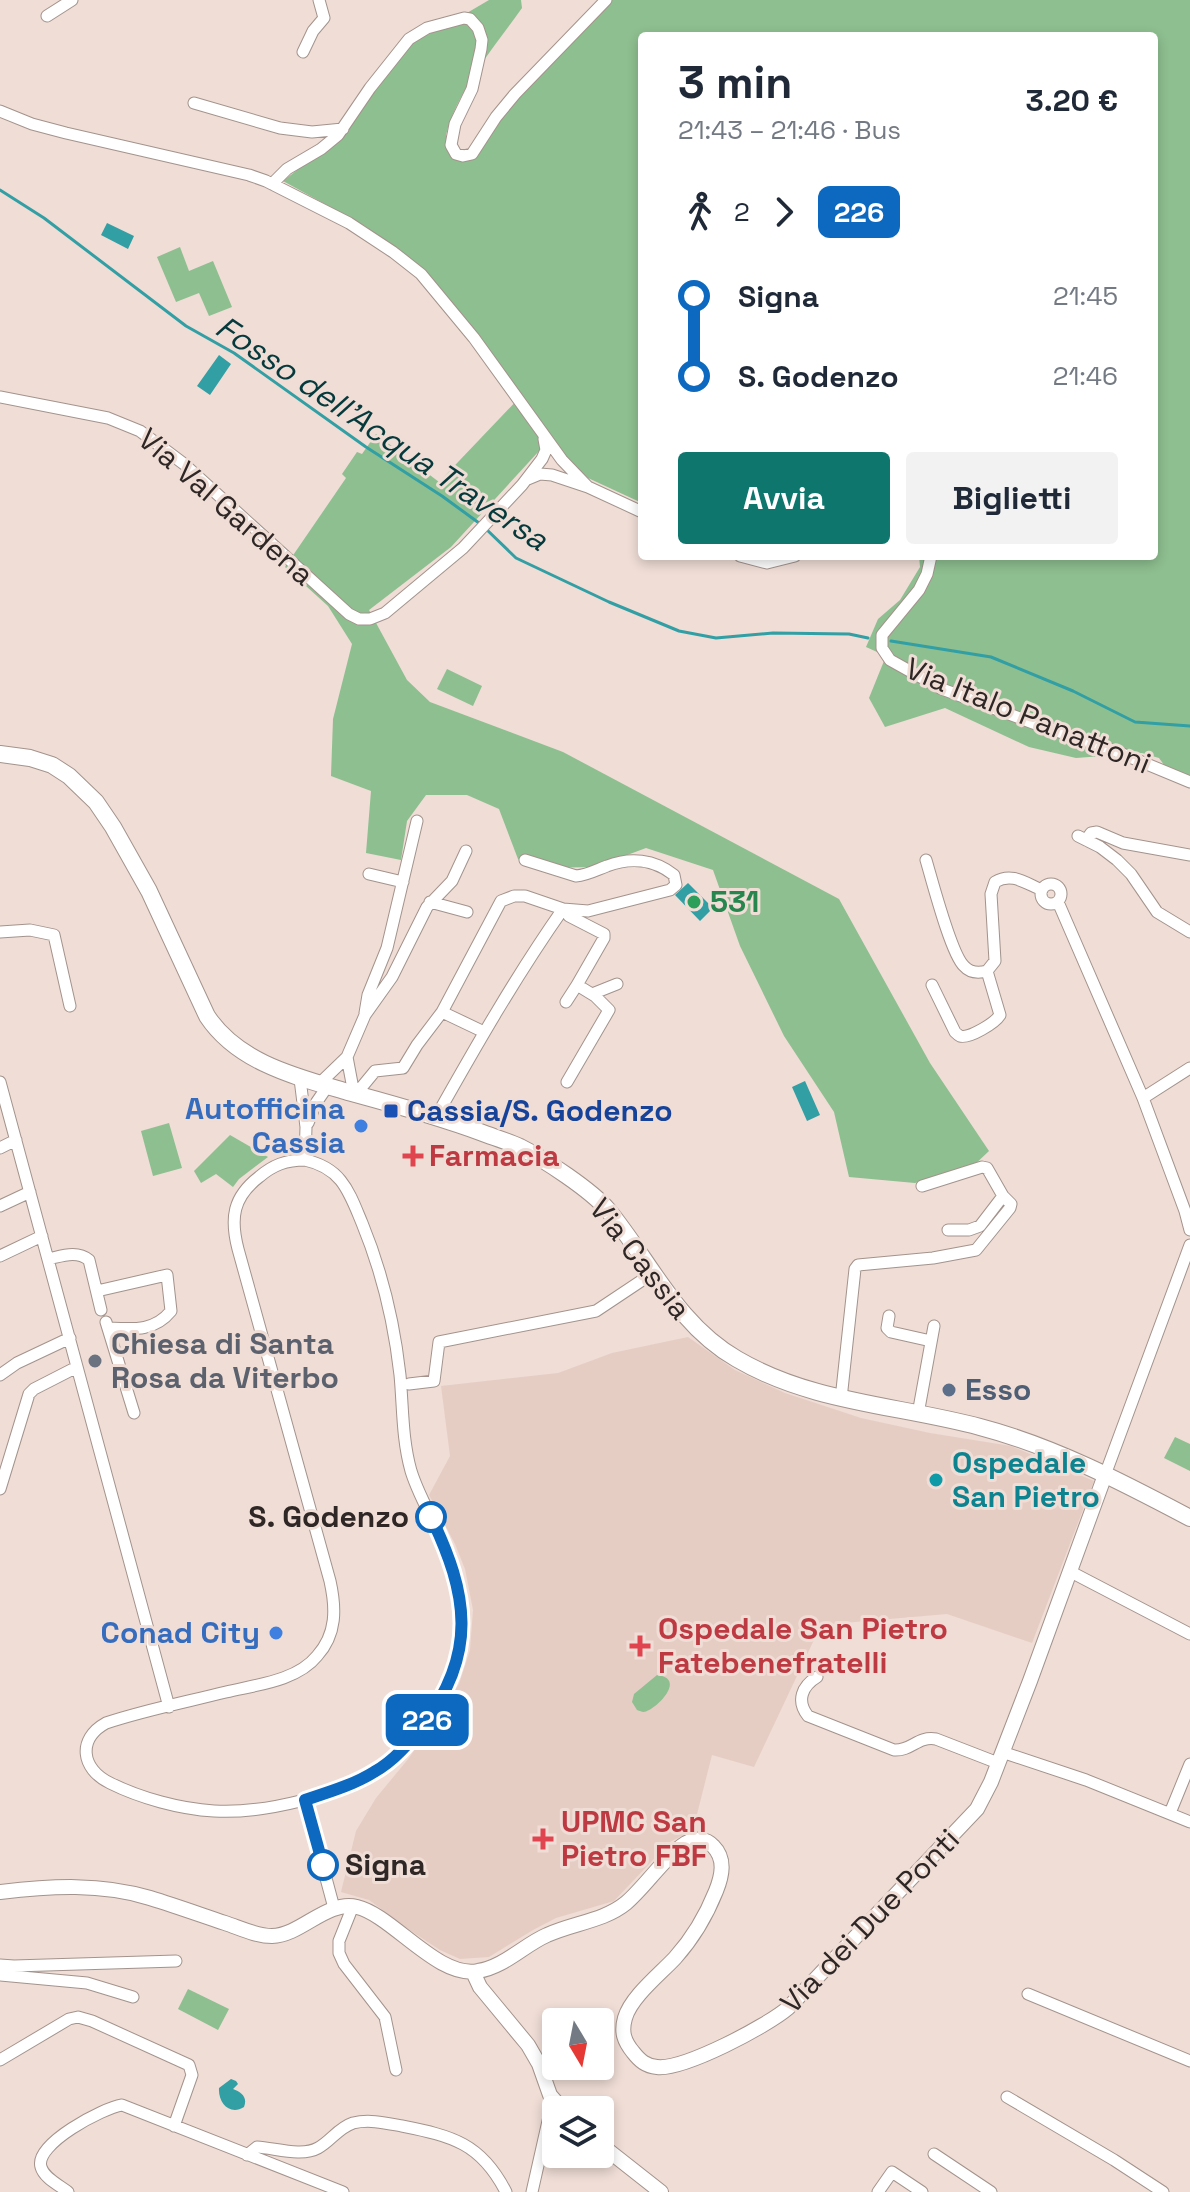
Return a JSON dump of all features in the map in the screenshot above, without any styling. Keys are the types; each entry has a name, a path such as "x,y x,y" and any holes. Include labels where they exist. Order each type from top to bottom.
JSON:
{"main road":[{"name":"Via Cassia","path":"0,754 24,756 52,765 87,791 113,827 138,871 211,1022 243,1051 300,1079 436,1117 512,1143 532,1154 571,1179 606,1208 692,1325 723,1351 751,1367 841,1399 998,1432 1105,1475 1190,1518"}],"street":[{"path":"47,16 72,0"},
{"path":"303,52 313,31 324,18 319,0"},
{"path":"272,184 287,169 327,145 343,129 370,88 409,39 427,28 467,18 478,28 481,49 472,89 455,124 451,145 456,154 472,154 515,94 606,0"},
{"path":"194,103 280,128 312,132 343,129"},
{"path":"0,111 48,129 226,168 272,184 360,229 421,274 468,329 562,460 588,487"},
{"name":"Via Val Gardena","path":"0,397 108,418 140,431 184,464 349,614 359,619 370,619 385,613 463,548 525,481"},
{"path":"525,481 544,456 546,445 543,434"},
{"path":"525,481 548,474 588,487 638,510"},
{"path":"755,560 767,563 779,560"},
{"name":"Via Italo Panattoni","path":"930,560 923,584 882,635 882,650 895,663 942,689 1113,750 1190,782"},
{"path":"365,1015 368,995 385,955 417,821"},
{"path":"1190,855 1125,844 1097,832 1082,838 1100,847 1131,874 1157,912 1190,932"},
{"path":"413,838 427,841"},
{"path":"306,1127 323,1086 347,1057 365,1015 395,971 430,902 452,881 466,851"},
{"path":"355,1094 375,1071 403,1068 442,1012 501,901 525,896 566,909 588,911 670,890 676,885 676,880 668,871 641,859 625,860 584,876 525,860"},
{"path":"926,860 955,952 960,962 971,971 987,971 996,957 993,884 1001,878 1011,877 1042,890 1041,896 1046,903 1052,905 1058,902 1143,1098 1190,1230"},
{"path":"369,874 403,882"},
{"path":"430,902 467,912"},
{"path":"566,909 569,916 604,934 566,1002"},
{"path":"436,1117 535,949 566,909"},
{"path":"0,932 30,930 54,935 70,1006"},
{"path":"932,985 955,1032 966,1036 994,1023 1000,1015 987,971"},
{"path":"592,994 617,984"},
{"path":"567,1082 609,1010 577,985"},
{"path":"442,1012 484,1032"},
{"path":"347,1057 355,1094"},
{"path":"1143,1098 1190,1068"},
{"path":"300,1079 306,1127 305,1160"},
{"path":"0,1082 169,1707"},
{"path":"0,1148 16,1140"},
{"path":"305,1160 329,1170 347,1187 383,1281 396,1342 404,1432 411,1469 450,1556 463,1621 459,1651 447,1688 429,1716 388,1763 370,1775 305,1800 248,1809 205,1810 108,1783 95,1772 86,1751 92,1733 110,1722 294,1673 316,1658 334,1623 333,1596 233,1227 236,1205 249,1184 277,1164 305,1160"},
{"path":"841,1399 855,1269 858,1265 933,1258 976,1250 1010,1208 1009,1201 987,1168 922,1186"},
{"path":"0,1206 30,1192"},
{"path":"948,1230 980,1226 1003,1196"},
{"path":"0,1256 42,1236"},
{"path":"1105,1475 1190,1245"},
{"path":"48,1259 75,1254 89,1260 134,1413"},
{"path":"409,1384 434,1381 439,1342 596,1311 653,1273"},
{"path":"97,1291 167,1275 172,1303 171,1311 164,1319 133,1329 105,1320"},
{"path":"889,1316 887,1328 891,1332 931,1341"},
{"path":"918,1414 934,1326"},
{"path":"0,1375 17,1363 70,1338"},
{"path":"0,1489 29,1394 77,1367"},
{"name":"Via dei Due Ponti","path":"473,1972 500,1963 544,1936 617,1910 682,1846 694,1840 707,1841 718,1852 722,1867 712,1901 690,1940 631,2005 623,2028 626,2043 643,2063 660,2068 684,2063 765,2025 788,2008 972,1815 985,1794 1105,1475"},
{"path":"1071,1572 1190,1634"},
{"path":"817,1677 808,1682 802,1696 802,1710 808,1716 894,1750 902,1751 926,1737 936,1739 1086,1780 1190,1822"},
{"path":"1170,1813 1190,1764"},
{"path":"305,1800 334,1908"},
{"path":"0,1892 69,1887 110,1889 271,1936 295,1930 334,1908 353,1906 376,1916 439,1961 473,1972 480,1987 534,2054 554,2096"},
{"path":"353,1906 339,1941 339,1953 385,2017 396,2070"},
{"path":"9,1972 176,1961"},
{"path":"0,1965 9,1972 87,1983 133,1997"},
{"path":"1028,1994 1190,2061"},
{"path":"0,2060 69,2019 78,2017 92,2021 189,2065 192,2075 174,2126"},
{"path":"1007,2097 1163,2192"},
{"path":"68,2192 46,2175 40,2162 42,2155 49,2145 66,2133 102,2111 119,2105 343,2192"},
{"path":"247,2155 257,2147 301,2152 314,2150 348,2125 381,2122 459,2141 487,2163 506,2192"},
{"path":"934,2154 991,2192"},
{"path":"614,2155 661,2192"},
{"path":"532,2192 542,2159"},
{"path":"878,2192 892,2172 922,2192"}],"shaded area":[{"name":"Ospedale San Pietro Fatebenefratelli","path":"688,1337 735,1370 785,1393 861,1418 1011,1446 1094,1481 1032,1643 947,1614 821,1625 754,1767 712,1755 693,1830 670,1842 614,1901 556,1918 489,1957 460,1959 440,1950 369,1900 341,1892 356,1831 376,1798 409,1758 459,1684 470,1650 473,1610 465,1569 429,1495 450,1456 441,1386 558,1373 612,1353"}],"green space":[{"path":"489,0 521,0 522,8 478,69 451,118 446,135 453,154 473,155 500,108 606,0 1190,0 1190,778 1167,769 1159,758 1142,753 1076,758 1029,747 945,708 885,727 869,698 886,656 866,647 878,619 900,600 920,567 919,560 1158,560 1158,32 638,32 638,501 588,478 551,438 451,547 369,610 407,680 430,702 563,752 839,899 930,1063 989,1151 971,1168 915,1183 849,1177 834,1112 784,1036 740,946 713,870 646,848 595,867 537,868 518,859 499,809 467,795 426,795 407,821 401,860 366,853 371,791 331,776 333,719 352,644 328,606 285,567 346,478 342,474 357,452 362,454 376,434 439,482 521,396 423,269 365,226 283,181 340,137 398,55 418,39"},
{"path":"180,247 189,271 213,261 232,307 209,316 199,293 176,302 157,257"},
{"path":"447,669 482,686 473,706 437,689"},
{"path":"169,1123 182,1168 153,1176 141,1131"},
{"path":"230,1135 268,1157 233,1187 216,1174 201,1183 194,1171"},
{"path":"1175,1437 1190,1444 1190,1471 1164,1458"},
{"path":"657,1675 669,1681 668,1691 649,1710 637,1710 632,1702 634,1694"},
{"path":"188,1989 229,2009 218,2030 178,2009"}],"water":[{"path":"107,223 134,236 128,249 101,235"},
{"path":"219,355 231,364 210,395 197,386"},
{"name":"531","path":"688,883 713,908 700,921 675,895"},
{"path":"805,1081 820,1115 807,1121 792,1087"},
{"path":"231,2079 238,2084 233,2089 241,2093 245,2100 244,2107 234,2110 221,2099 219,2088"}],"waterway":[{"name":"Fosso dell'Acqua Traversa","path":"0,190 44,218 186,326 234,353 479,523"},
{"name":"Fosso dell'Acqua Traversa","path":"485,528 516,558 679,631 716,638 773,633 849,634 868,638"},
{"name":"Fosso dell'Acqua Traversa","path":"891,641 991,657 1073,691 1135,722 1190,726"}],"bus line":[{"name":"226","path":"323,1865 305,1800 358,1781 388,1763 429,1716 451,1679 463,1629 462,1612 450,1556 431,1517"}],"place":[{"name":"531","path":"694,902"},
{"name":"Cassia/S. Godenzo","path":"391,1111"},
{"name":"Autofficina Cassia","path":"361,1126"},
{"name":"Farmacia","path":"413,1156"},
{"name":"Chiesa di Santa Rosa da Viterbo","path":"95,1361"},
{"name":"Esso","path":"949,1390"},
{"name":"Ospedale San Pietro","path":"936,1480"},
{"name":"S. Godenzo","path":"431,1517"},
{"name":"Conad City","path":"276,1633"},
{"name":"Ospedale San Pietro Fatebenefratelli","path":"640,1646"},
{"name":"UPMC San Pietro FBF","path":"543,1839"},
{"name":"Signa","path":"323,1865"}]}
